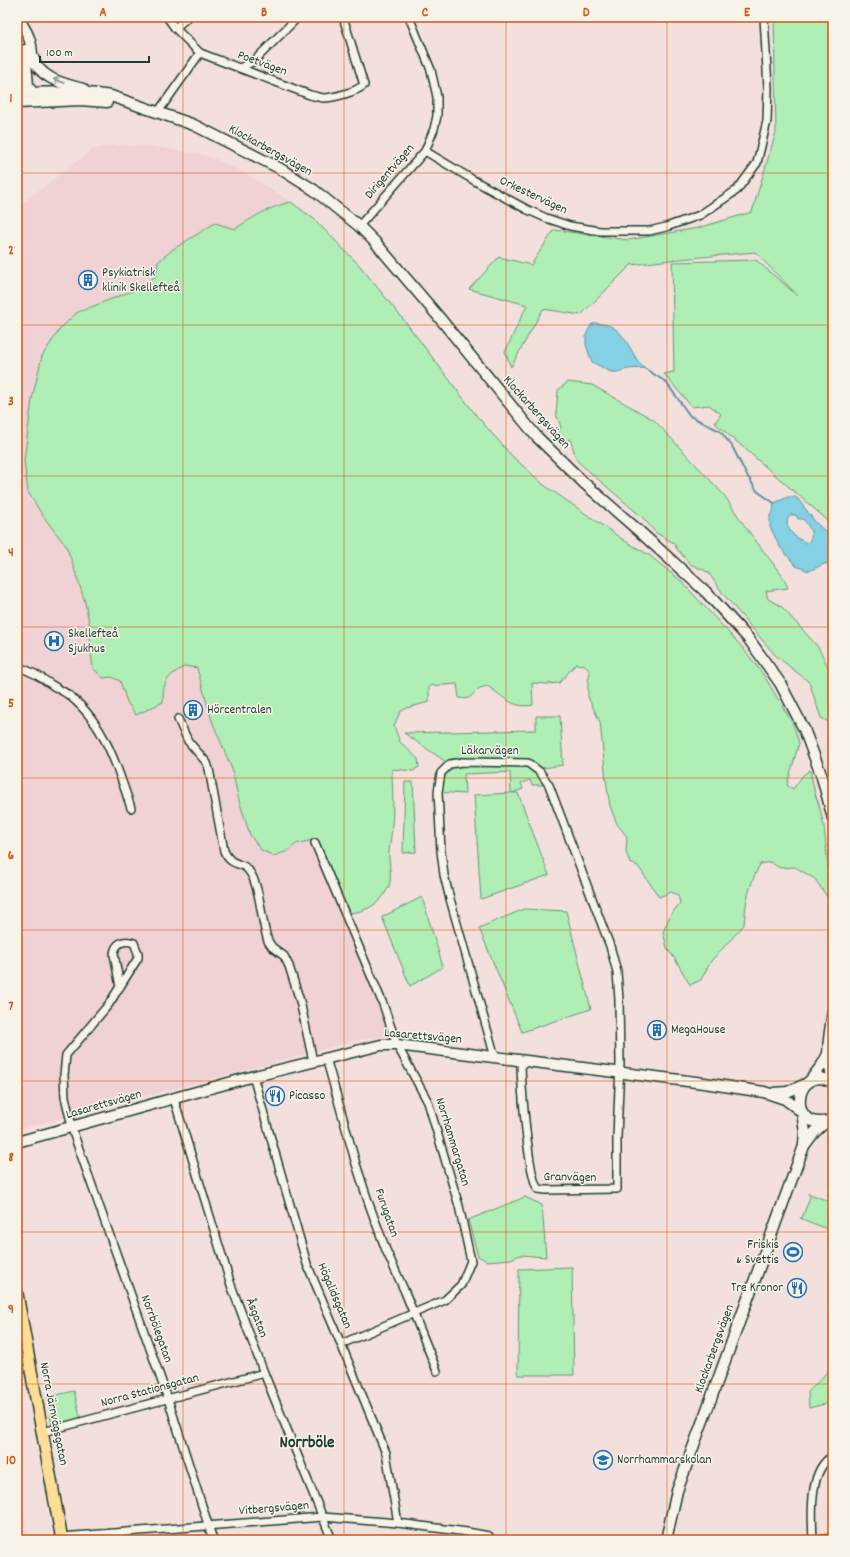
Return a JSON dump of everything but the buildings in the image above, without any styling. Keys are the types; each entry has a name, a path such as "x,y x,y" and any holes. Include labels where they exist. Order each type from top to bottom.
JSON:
{"main road":[{"path":"17,17 25,29 31,44 34,85 32,97"},
{"path":"17,29 24,45 27,61 28,86 32,97"},
{"path":"33,58 39,69 50,78 110,96"},
{"name":"Klockarbergsvägen","path":"17,103 32,97 81,92 110,96 158,112 194,125 279,168 314,190 359,226 375,242 438,316 536,436 584,483 639,530 706,592 748,638 780,683 804,729 819,767 833,818"},
{"name":"Klockarbergsvägen","path":"17,93 32,97 137,105"},
{"path":"833,1011 828,1054 828,1062 833,1078"},
{"name":"Lasarettsvägen","path":"17,1142 72,1128 253,1076 381,1045 397,1045 704,1082 764,1092 785,1099 802,1111 807,1118 814,1121 830,1120"},
{"path":"804,1146 805,1132 799,1098 801,1090 822,1065 828,1054"},
{"path":"808,1082 826,1079 833,1083"},
{"name":"Lasarettsvägen","path":"764,1092 787,1092 808,1082"},
{"path":"804,1146 816,1130 830,1120"},
{"name":"Klockarbergsvägen","path":"666,1540 676,1491 804,1146"},
{"name":"Norra Järnvägsgatan","path":"17,1294 62,1539"}],"street":[{"name":"Poetvägen","path":"167,17 175,28 200,53 323,98 338,96 360,88 364,85 343,17"},
{"path":"175,28 188,17"},
{"path":"240,68 254,61 298,17"},
{"name":"Dirigentvägen","path":"359,226 425,151 434,129 437,116 437,97 430,70 410,17"},
{"name":"Orkestervägen","path":"425,151 526,209 570,226 600,231 649,231 666,227 700,214 737,190 757,162 767,121 768,88 764,17"},
{"path":"158,112 200,53"},
{"path":"17,667 27,669 70,696 86,712 112,754 119,770 131,808"},
{"path":"178,719 188,741 207,763 226,855 233,863 244,866 252,876 268,941 272,947 284,956 289,966 300,1001 313,1061"},
{"name":"Läkarvägen","path":"495,1057 450,899 444,875 441,851 438,792 441,773 450,764 462,762 528,763 540,772 549,785 610,946 617,972 620,1073"},
{"name":"Norrhammargatan","path":"315,843 383,1004 397,1045 428,1102 459,1206 471,1261 461,1285 445,1300 342,1344"},
{"name":"Norrbölegatan","path":"120,987 114,954 116,945 127,941 134,943 137,948 138,958 120,987 109,1004 66,1055 64,1070 65,1097 72,1128 168,1400 213,1540"},
{"name":"Furugatan","path":"326,1058 369,1204 386,1250 438,1371"},
{"name":"Granvägen","path":"521,1060 530,1159 534,1185 538,1189 569,1191 617,1189 620,1073"},
{"name":"Högalidsgatan","path":"253,1076 307,1264 342,1344 386,1453 398,1523"},
{"name":"Åsgatan","path":"174,1099 231,1285 264,1373 332,1540"},
{"name":"Norra Stationsgatan","path":"43,1432 168,1400 264,1373"},
{"path":"813,1540 812,1514 817,1476 821,1467 833,1456"},
{"name":"Vitbergsvägen","path":"62,1539 323,1517 398,1523 491,1538"},
{"path":"819,1540 833,1538"}],"shaded area":[{"name":"Skellefteå Sjukhus","path":"113,145 156,147 204,155 243,172 291,202 277,205 254,216 235,230 215,223 172,250 158,262 156,276 137,289 76,313 42,356 32,399 24,461 28,492 43,516 66,546 85,602 90,628 91,654 112,677 120,681 127,702 163,687 170,675 185,666 197,668 212,721 232,769 238,797 288,851 296,844 317,839 349,913 398,1035 362,1039 17,1130 17,207 92,150"},
{"path":"17,1477 28,1540 17,1540"}],"green space":[{"path":"774,17 833,17 833,525 715,423 721,414 709,405 692,407 664,374 674,372 672,262 756,260 798,296 755,252 631,265 581,315 543,309 511,367 505,352 527,305 469,289 499,257 531,265 554,230 628,240 698,228 752,212 776,132"},
{"path":"291,202 314,219 360,266 407,324 476,415 511,455 544,485 625,541 649,555 681,581 742,647 763,674 793,724 799,743 787,785 793,789 803,775 810,770 824,826 832,904 815,879 795,867 780,868 770,862 760,864 748,894 744,925 711,961 701,980 690,985 667,948 663,932 670,916 680,903 678,895 671,892 659,897 638,866 630,863 626,852 627,837 617,824 610,806 600,722 588,697 590,672 585,665 576,664 559,683 532,683 533,705 525,706 508,701 487,686 480,688 467,698 459,698 457,684 429,686 429,702 407,708 400,712 394,726 400,742 418,759 419,767 413,771 392,769 393,810 389,851 389,886 384,895 376,904 361,911 349,913 317,839 296,844 288,851 274,856 261,850 250,835 238,797 232,769 212,721 197,668 185,666 170,676 165,684 163,702 136,715 127,702 120,681 112,677 103,678 93,668 90,628 85,602 71,559 66,546 43,516 28,492 24,461 32,399 42,356 60,329 76,313 137,289 156,276 158,262 172,250 215,223 235,229 262,213"},
{"path":"568,382 592,385 654,420 724,495 744,525 783,577 788,588 766,591 768,599 781,606 818,647 833,677 833,721 829,722 821,718 809,682 775,655 724,595 708,572 690,564 677,549 674,543 656,533 643,518 577,461 570,439 561,444 556,439 561,427 556,414 558,390"},
{"path":"536,716 560,716 563,765 536,769 549,785 532,785 530,780 521,783 523,789 512,793 518,793 549,875 481,899 474,795 511,793 510,772 464,774 465,794 438,792 441,773 449,764 404,733 536,730"},
{"path":"405,782 413,782 416,852 403,853"},
{"path":"422,897 443,967 410,986 382,917"},
{"path":"524,909 566,911 591,1009 522,1032 479,928"},
{"path":"808,1193 833,1203 833,1228 829,1230 800,1218 802,1218 810,1197"},
{"path":"525,1197 542,1205 546,1257 520,1255 511,1259 487,1261 478,1256 468,1220"},
{"path":"572,1267 574,1375 518,1375 519,1269"},
{"path":"833,1366 833,1402 809,1408 808,1392"},
{"path":"74,1391 81,1420 52,1428 48,1397"}],"water":[{"path":"595,323 604,324 619,332 644,368 611,372 592,362 586,345 586,335 591,325"},
{"path":"788,497 795,497 798,499 816,523 833,538 833,563 824,564 809,571 796,566 780,547 770,527 770,515 773,512 774,503","holes":["791,515 796,515 798,519 803,519 811,531 811,537 807,543 796,537 787,524 787,520"]}],"waterway":[{"path":"644,368 666,382 690,416 720,431 732,446 745,472 757,491 774,503"}],"railway":[{"path":"17,1510 23,1540"}],"place":[{"name":"Psykiatrisk klinik Skellefteå","path":"88,280"},
{"name":"Skellefteå Sjukhus","path":"54,641"},
{"name":"Hörcentralen","path":"193,710"},
{"name":"MegaHouse","path":"657,1030"},
{"name":"Picasso","path":"275,1096"},
{"name":"Friskis & Svettis","path":"793,1252"},
{"name":"Tre Kronor","path":"797,1288"},
{"name":"Norrhammarskolan","path":"603,1460"}],"district":[{"name":"Norrböle","path":"307,1444"}]}
